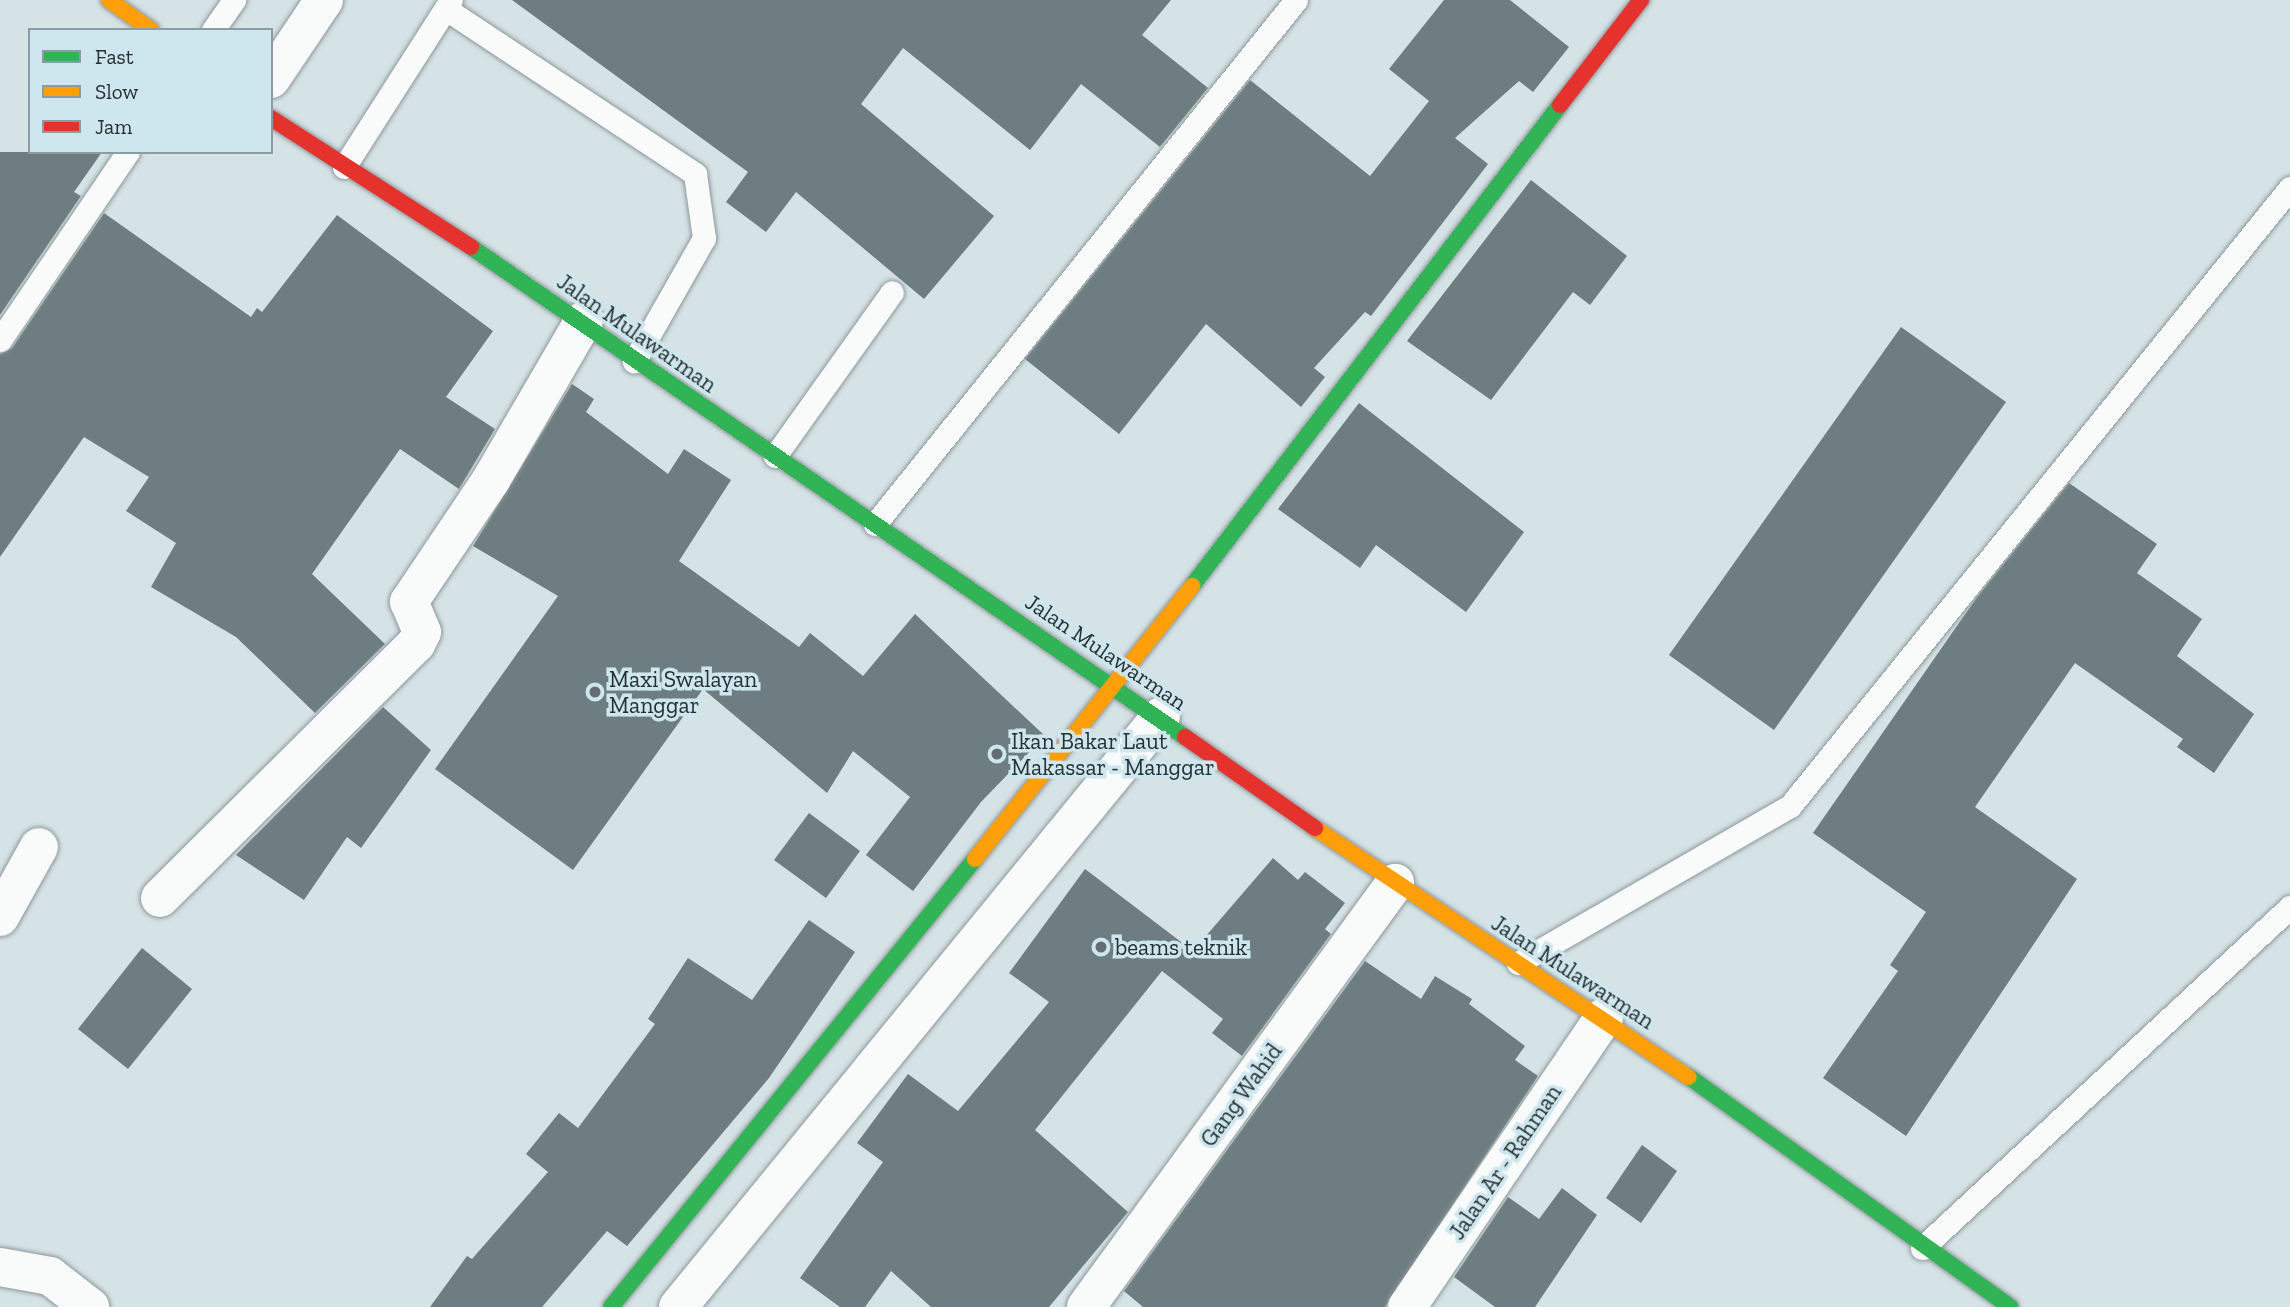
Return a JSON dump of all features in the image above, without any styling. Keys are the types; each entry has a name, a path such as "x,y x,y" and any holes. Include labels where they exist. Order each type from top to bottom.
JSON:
{"main road":[{"path":"109,0 148,28"},
{"path":"611,1307 1116,685 1641,0"},
{"name":"Jalan Mulawarman","path":"273,119 584,320 634,361 1116,685 1395,883 1604,1017 1922,1248 2010,1307"}],"street":[{"path":"273,76 324,0"},
{"path":"160,898 416,643 422,632 409,602 491,480 584,320"},
{"path":"678,1307 1161,716"},
{"path":"0,917 39,847"},
{"name":"Gang Wahid","path":"1086,1307 1395,883"},
{"name":"Jalan Ar - Rahman","path":"1407,1307 1604,1017"},
{"path":"0,1267 50,1276 90,1307"}],"lane":[{"path":"214,28 234,0"},
{"path":"875,524 1296,0"},
{"path":"344,167 449,4 695,174 704,238 634,361"},
{"path":"0,340 127,154"},
{"path":"1518,963 1790,806 2290,188"},
{"path":"775,456 892,292"},
{"path":"1922,1248 2290,907"}],"building":[{"path":"512,0 1171,0 1142,35 1208,88 1160,147 1081,84 1030,150 903,48 861,104 994,216 924,299 796,192 766,232 726,202 748,172"},
{"path":"1444,0 1510,0 1569,47 1533,92 1519,81 1455,138 1488,164 1371,316 1365,312 1314,368 1325,377 1301,407 1206,324 1119,434 1025,359 1250,80 1370,176 1429,101 1389,69"},
{"path":"0,152 101,154 74,192 81,196 0,315"},
{"path":"1531,180 1627,256 1590,305 1573,292 1491,400 1407,341"},
{"path":"104,213 251,317 257,308 262,312 337,215 493,331 446,397 495,429 459,489 400,449 312,574 385,644 315,713 236,637 151,587 176,543 126,511 149,477 84,437 0,557 0,354 12,348"},
{"path":"1901,327 2006,402 1774,730 1669,655"},
{"path":"572,384 594,399 586,412 668,474 684,449 731,480 679,561 799,647 810,633 863,676 915,614 1045,736 981,802 913,891 866,855 910,797 853,751 827,793 703,689 573,870 435,769 558,596 473,546"},
{"path":"1359,403 1524,532 1466,612 1376,545 1360,568 1278,509"},
{"path":"2069,483 2157,544 2137,573 2202,619 2177,656 2254,714 2214,773 2177,747 2183,739 2075,663 1975,807 2077,879 1906,1136 1823,1078 1898,971 1890,965 1926,912 1813,833 1977,597"},
{"path":"383,707 431,750 361,848 347,837 304,900 236,855"},
{"path":"809,813 860,851 826,898 774,860"},
{"path":"1273,858 1298,880 1305,872 1345,903 1325,929 1331,934 1242,1056 1212,1033 1223,1019 1162,971 1035,1130 1128,1212 1049,1307 931,1307 891,1271 865,1307 840,1307 800,1278 883,1162 857,1143 908,1074 958,1111 1049,1002 1009,973 1085,869 1193,951"},
{"path":"809,920 855,952 769,1078 627,1246 607,1231 542,1307 430,1307 467,1256 472,1259 548,1172 526,1154 559,1113 578,1128 655,1024 648,1019 688,958 752,1000"},
{"path":"142,948 192,989 128,1069 78,1029"},
{"path":"1365,961 1421,999 1435,976 1472,999 1469,1004 1525,1046 1515,1060 1538,1076 1385,1307 1143,1307 1124,1291"},
{"path":"1642,1145 1677,1171 1641,1223 1606,1198"},
{"path":"1562,1188 1597,1215 1535,1307 1495,1307 1454,1277 1508,1197 1539,1219"}],"traffic: fast":[{"path":"1192,586 1560,105"},
{"path":"471,247 1185,737"},
{"path":"611,1307 975,859"},
{"path":"1689,1077 2010,1307"}],"traffic: slow":[{"path":"109,0 148,28"},
{"path":"975,859 1192,586"},
{"path":"1315,828 1689,1077"}],"traffic: jam":[{"path":"1560,105 1641,0"},
{"path":"273,119 471,247"},
{"path":"1185,737 1315,828"}],"place":[{"name":"Maxi Swalayan Manggar","path":"595,692"},
{"name":"Ikan Bakar Laut Makassar - Manggar","path":"997,754"},
{"name":"beams teknik","path":"1101,947"}]}
